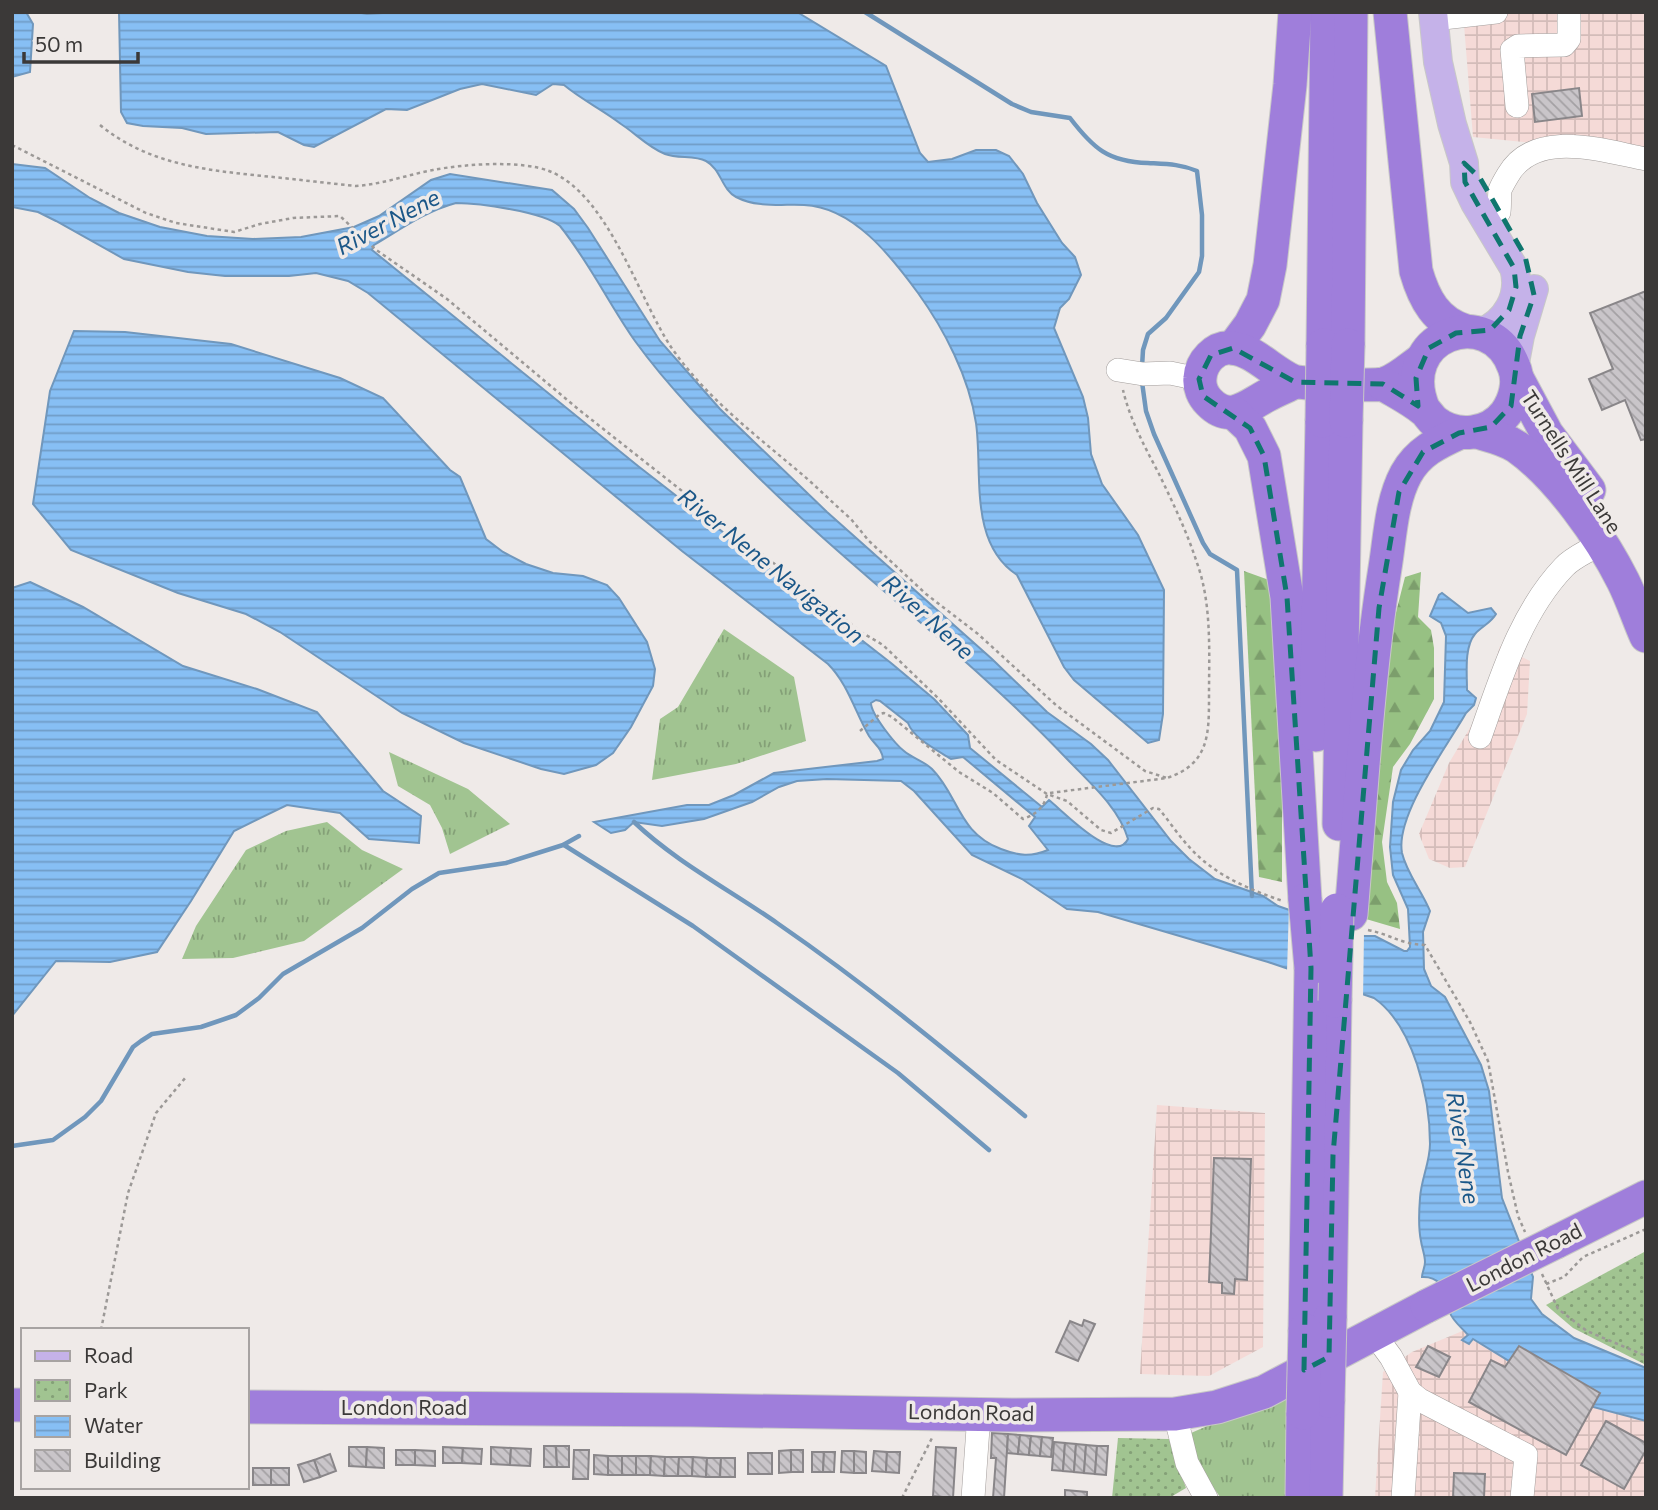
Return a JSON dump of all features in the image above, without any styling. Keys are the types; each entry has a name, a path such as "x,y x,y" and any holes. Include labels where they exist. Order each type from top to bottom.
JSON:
{"highway":[{"path":"1233,348 1250,325 1263,300 1270,265 1290,85 1295,12"},
{"path":"1327,12 1335,345"},
{"path":"1326,1498 1316,1407 1317,1324 1335,345 1351,12"},
{"path":"1326,906 1394,512 1405,476 1423,452 1468,432 1491,426 1502,418 1511,406 1516,392 1516,373 1507,353 1495,341 1454,327 1440,318 1422,290 1416,271 1390,12"},
{"path":"1295,382 1248,352 1233,348 1222,348 1211,355 1203,366 1199,379 1203,396 1213,407 1234,413 1247,409 1264,397 1295,382 1383,384 1420,361 1429,348 1441,338 1473,332"},
{"path":"1420,361 1416,377 1417,394 1424,410"},
{"name":"Turnells Mill Lane","path":"1516,373 1542,426 1609,519 1646,583"},
{"path":"1383,384 1424,410 1439,425 1468,432"},
{"path":"1234,413 1250,428 1264,456 1287,597 1326,906"},
{"name":"Turnells Mill Lane","path":"1468,432 1500,438 1516,446 1548,472 1601,543 1624,582 1646,636"},
{"path":"1317,1324 1333,1155 1325,992"},
{"name":"London Road","path":"248,1407 1175,1414 1217,1407 1264,1392 1427,1306 1556,1246 1646,1197"},
{"path":"1302,1498 1316,1407"}],"main road":[{"name":"Turnells Mill Lane","path":"1433,15 1438,62 1464,163 1465,182 1510,259 1517,277 1514,299 1500,322 1473,332"},
{"name":"Turnells Mill Lane","path":"1464,163 1480,178 1525,256 1535,281 1534,295 1524,322 1516,373"}],"street":[{"path":"1433,15 1496,12"},
{"path":"1517,106 1512,50 1518,46 1564,45 1569,39 1569,12"},
{"path":"1499,212 1501,188 1516,162 1531,153 1552,147 1572,146 1646,159"},
{"path":"1118,370 1143,374 1170,373 1199,379"},
{"path":"1480,737 1506,665 1535,605 1566,565 1601,543"},
{"path":"1374,1334 1391,1357 1410,1392 1420,1400 1526,1455 1522,1498"},
{"path":"1403,1498 1410,1392"},
{"path":"974,1498 979,1414"},
{"path":"1175,1414 1183,1451 1198,1495"}],"path":[{"path":"100,125 117,139 152,156 191,167 231,173 356,186 375,185 433,170 517,166 536,167 564,178 588,202 618,244 672,348 722,406 850,519 869,541 926,594 978,634 1057,706 1145,771 1167,778"},
{"path":"12,145 146,213 176,223 234,232 260,224 293,219 340,216 375,249 447,299 578,409 736,535 861,632 883,645 947,707 996,760 1047,794 1067,800 1101,830 1111,833 1153,808 1159,808 1193,851 1216,871 1240,885 1259,890"},
{"path":"1047,794 1132,784 1185,772 1196,762 1205,743 1209,723 1209,670 1204,596 1199,566 1181,521 1125,402 1118,370"},
{"path":"860,731 880,714 892,717 959,772 993,793 1023,819 1033,816 1046,800 1047,794"},
{"path":"1406,944 1425,945 1470,1022 1488,1061 1518,1216 1556,1246 1564,1277 1546,1284"},
{"path":"101,1328 128,1193 156,1113 186,1077"},
{"path":"1556,1246 1646,1230"},
{"path":"1541,1271 1558,1309 1587,1331 1646,1356"},
{"path":"902,1498 932,1438"}],"highlighted area":[{"path":"1464,163 1480,178 1525,256 1534,295 1520,336 1511,406 1491,427 1459,433 1423,452 1399,492 1379,608 1333,1155 1329,1357 1304,1370 1311,968 1287,597 1264,456 1250,428 1203,396 1199,379 1211,355 1233,348 1295,382 1383,384 1418,406 1416,378 1429,348 1456,333 1490,330 1509,310 1516,287 1514,268 1465,182"}],"shaded area":[{"path":"1463,12 1646,12 1646,154 1473,137"},
{"path":"1500,646 1530,661 1527,714 1465,867 1450,868 1429,859 1419,834 1449,763 1483,706"},
{"path":"1157,1105 1265,1113 1263,1347 1209,1376 1140,1374"},
{"path":"1472,1327 1646,1419 1646,1498 1375,1498 1383,1372 1412,1352"}],"green space":[{"path":"1244,571 1269,580 1282,746 1282,882 1259,877"},
{"path":"1421,572 1418,617 1431,630 1434,648 1434,699 1410,744 1393,767 1382,842 1387,882 1397,903 1400,929 1366,919 1368,852 1392,628 1405,577"},
{"path":"724,629 794,677 806,741 736,764 652,780 660,719 678,707"},
{"path":"389,752 468,789 510,824 450,854 442,828 430,805 398,786"},
{"path":"327,822 362,850 403,869 304,941 233,958 182,959 196,926 246,850 286,831"},
{"path":"1646,1251 1646,1365 1573,1328 1546,1305"},
{"path":"1287,1397 1286,1498 1221,1498 1197,1460 1191,1433 1244,1410"},
{"path":"1118,1438 1169,1439 1186,1488 1169,1498 1112,1498"}],"water":[{"path":"12,12 26,12 33,24 30,72 12,77"},
{"path":"119,12 797,12 886,66 920,153 928,162 952,159 976,150 996,150 1009,156 1023,174 1062,243 1075,257 1081,275 1069,299 1060,308 1054,328 1083,397 1091,454 1102,484 1138,535 1164,590 1163,714 1159,740 1148,743 1074,680 1064,667 1017,575 1001,561 991,545 984,526 981,505 976,423 961,371 946,338 918,293 883,249 854,224 839,214 822,208 761,204 736,197 706,161 659,151 564,85 553,84 536,95 482,84 460,89 407,110 386,109 314,147 278,132 206,134 182,128 127,123 121,112"},
{"name":"River Nene","path":"12,164 45,168 90,198 119,213 160,227 207,236 253,239 301,237 354,227 379,216 431,180 450,174 552,190 574,209 588,228 660,341 720,409 827,512 992,659 1047,712 1108,760 1171,841 1189,859 1215,879 1263,896 1278,906 1364,936 1375,936 1404,951 1410,947 1408,909 1393,875 1390,847 1393,802 1401,770 1413,750 1430,731 1444,702 1446,636 1441,623 1430,616 1442,593 1468,613 1491,608 1496,614 1475,634 1469,646 1467,690 1476,698 1474,705 1466,713 1414,800 1402,837 1404,861 1430,911 1423,932 1424,969 1431,986 1445,997 1481,1065 1489,1091 1502,1198 1533,1277 1531,1299 1542,1314 1574,1338 1646,1368 1646,1421 1586,1405 1584,1407 1473,1339 1469,1344 1462,1340 1468,1335 1451,1316 1439,1284 1435,1280 1422,1277 1425,1262 1419,1230 1419,1208 1430,1144 1423,1085 1400,1026 1374,998 1268,962 1098,912 1067,909 1022,879 972,855 914,791 901,781 797,781 779,787 752,802 704,819 662,826 634,822 625,830 611,833 594,822 687,805 709,805 774,773 877,761 883,759 882,755 869,736 841,680 828,664 682,551 368,293 348,281 316,273 289,276 225,276 188,272 124,259 38,212 12,207","holes":["456,203 540,216 560,226 635,341 691,408 791,508 952,649 1030,722 1103,796 1118,817 1128,839 1121,846 1112,846 1089,834 1049,800 1042,807 970,748 968,735 934,699 891,663 638,466 372,250 374,245 414,221","876,700 908,723 915,734 933,748 951,759 963,757 1035,817 1029,826 1048,850 1030,855 1014,853 1001,849 976,834 932,769 904,751 884,728 872,708 871,703"]},
{"path":"74,331 125,332 231,344 340,378 383,398 450,470 460,477 486,539 526,564 553,573 583,576 607,585 619,598 647,642 655,669 653,686 631,727 613,753 596,765 564,774 464,743 402,713 280,632 246,614 178,593 71,550 33,504 50,391"},
{"path":"30,582 83,607 183,666 257,689 317,712 383,791 421,816 419,843 369,839 340,813 287,805 234,831 157,952 110,962 56,961 12,1016 12,588"}],"pier":[{"path":"1289,906 1364,932 1363,999 1287,972"}],"building":[{"path":"1579,88 1582,116 1535,122 1532,94"},
{"path":"1646,291 1646,439 1641,440 1625,400 1602,410 1589,379 1613,369 1590,313"},
{"path":"1214,1158 1251,1159 1247,1280 1235,1279 1234,1294 1222,1293 1222,1283 1209,1282"},
{"path":"1084,1320 1095,1324 1078,1361 1056,1352 1070,1321 1082,1326"},
{"path":"1428,1346 1450,1357 1439,1377 1416,1367"},
{"path":"1519,1346 1600,1393 1566,1455 1469,1402 1491,1360 1505,1367"},
{"path":"1606,1421 1646,1443 1646,1450 1624,1489 1581,1465"},
{"path":"992,1433 1008,1434 1004,1498 993,1498 996,1458 991,1458"},
{"path":"1008,1434 1020,1435 1018,1454 1007,1453"},
{"path":"1020,1435 1031,1436 1029,1455 1018,1454"},
{"path":"1031,1436 1042,1437 1040,1456 1029,1455"},
{"path":"1042,1437 1053,1438 1051,1457 1040,1456"},
{"path":"1054,1442 1065,1443 1063,1471 1052,1470"},
{"path":"1065,1443 1076,1444 1074,1472 1063,1471"},
{"path":"1076,1444 1086,1445 1084,1473 1074,1472"},
{"path":"1086,1445 1097,1446 1095,1474 1084,1473"},
{"path":"544,1446 556,1446 557,1467 544,1467"},
{"path":"556,1446 569,1446 569,1467 557,1467"},
{"path":"1097,1446 1108,1446 1106,1475 1095,1474"},
{"path":"349,1447 367,1447 366,1467 349,1466"},
{"path":"367,1447 384,1448 384,1468 366,1467"},
{"path":"443,1447 463,1448 462,1463 443,1463"},
{"path":"491,1447 511,1448 510,1465 491,1464"},
{"path":"936,1447 956,1448 953,1498 933,1496"},
{"path":"463,1448 482,1449 481,1464 462,1463"},
{"path":"511,1448 531,1449 530,1466 510,1465"},
{"path":"396,1450 415,1450 415,1465 396,1465"},
{"path":"415,1450 435,1451 435,1466 415,1465"},
{"path":"574,1450 589,1450 588,1479 573,1479"},
{"path":"791,1450 803,1450 803,1472 791,1472"},
{"path":"791,1450 791,1472 779,1473 779,1451"},
{"path":"842,1451 854,1451 854,1473 841,1472"},
{"path":"854,1451 866,1452 866,1473 854,1473"},
{"path":"874,1451 887,1452 886,1472 872,1471"},
{"path":"812,1452 824,1452 823,1472 812,1472"},
{"path":"824,1452 835,1452 834,1472 823,1472"},
{"path":"887,1452 900,1452 899,1473 886,1472"},
{"path":"748,1453 772,1453 772,1474 748,1474"},
{"path":"330,1454 336,1471 320,1477 314,1460"},
{"path":"594,1455 608,1456 608,1475 594,1474"},
{"path":"608,1456 622,1456 622,1475 608,1475"},
{"path":"622,1456 636,1456 636,1475 622,1475"},
{"path":"636,1456 651,1456 650,1475 636,1475"},
{"path":"651,1456 665,1457 664,1476 650,1475"},
{"path":"665,1457 679,1457 678,1476 664,1476"},
{"path":"679,1457 693,1457 692,1476 678,1476"},
{"path":"693,1457 707,1458 706,1477 692,1476"},
{"path":"707,1458 721,1458 720,1477 706,1477"},
{"path":"721,1458 735,1458 735,1477 720,1477"},
{"path":"314,1460 320,1477 304,1482 298,1465"},
{"path":"253,1468 271,1468 271,1485 253,1485"},
{"path":"271,1468 289,1468 289,1485 271,1485"},
{"path":"1454,1473 1485,1474 1484,1498 1453,1498"},
{"path":"1065,1490 1087,1492 1087,1498 1065,1498"}],"waterway":[{"path":"865,12 1012,104 1031,112 1070,118 1086,138 1112,156 1122,160 1167,164 1197,171 1202,215 1202,256 1199,272 1166,318 1148,334 1142,367"},
{"path":"1142,382 1146,411 1154,434 1203,543 1210,554 1237,570 1252,896"},
{"path":"634,822 685,863 841,969 1025,1116"},
{"path":"12,1146 53,1140 85,1117 101,1101 133,1047 141,1041 152,1034 201,1027 236,1015 259,998 283,974 362,928 412,889 439,873 506,863 563,845 579,836"},
{"path":"564,845 693,926 898,1073 989,1150"}],"water label":[{"name":"River Nene Navigation","path":"771,566"}]}
